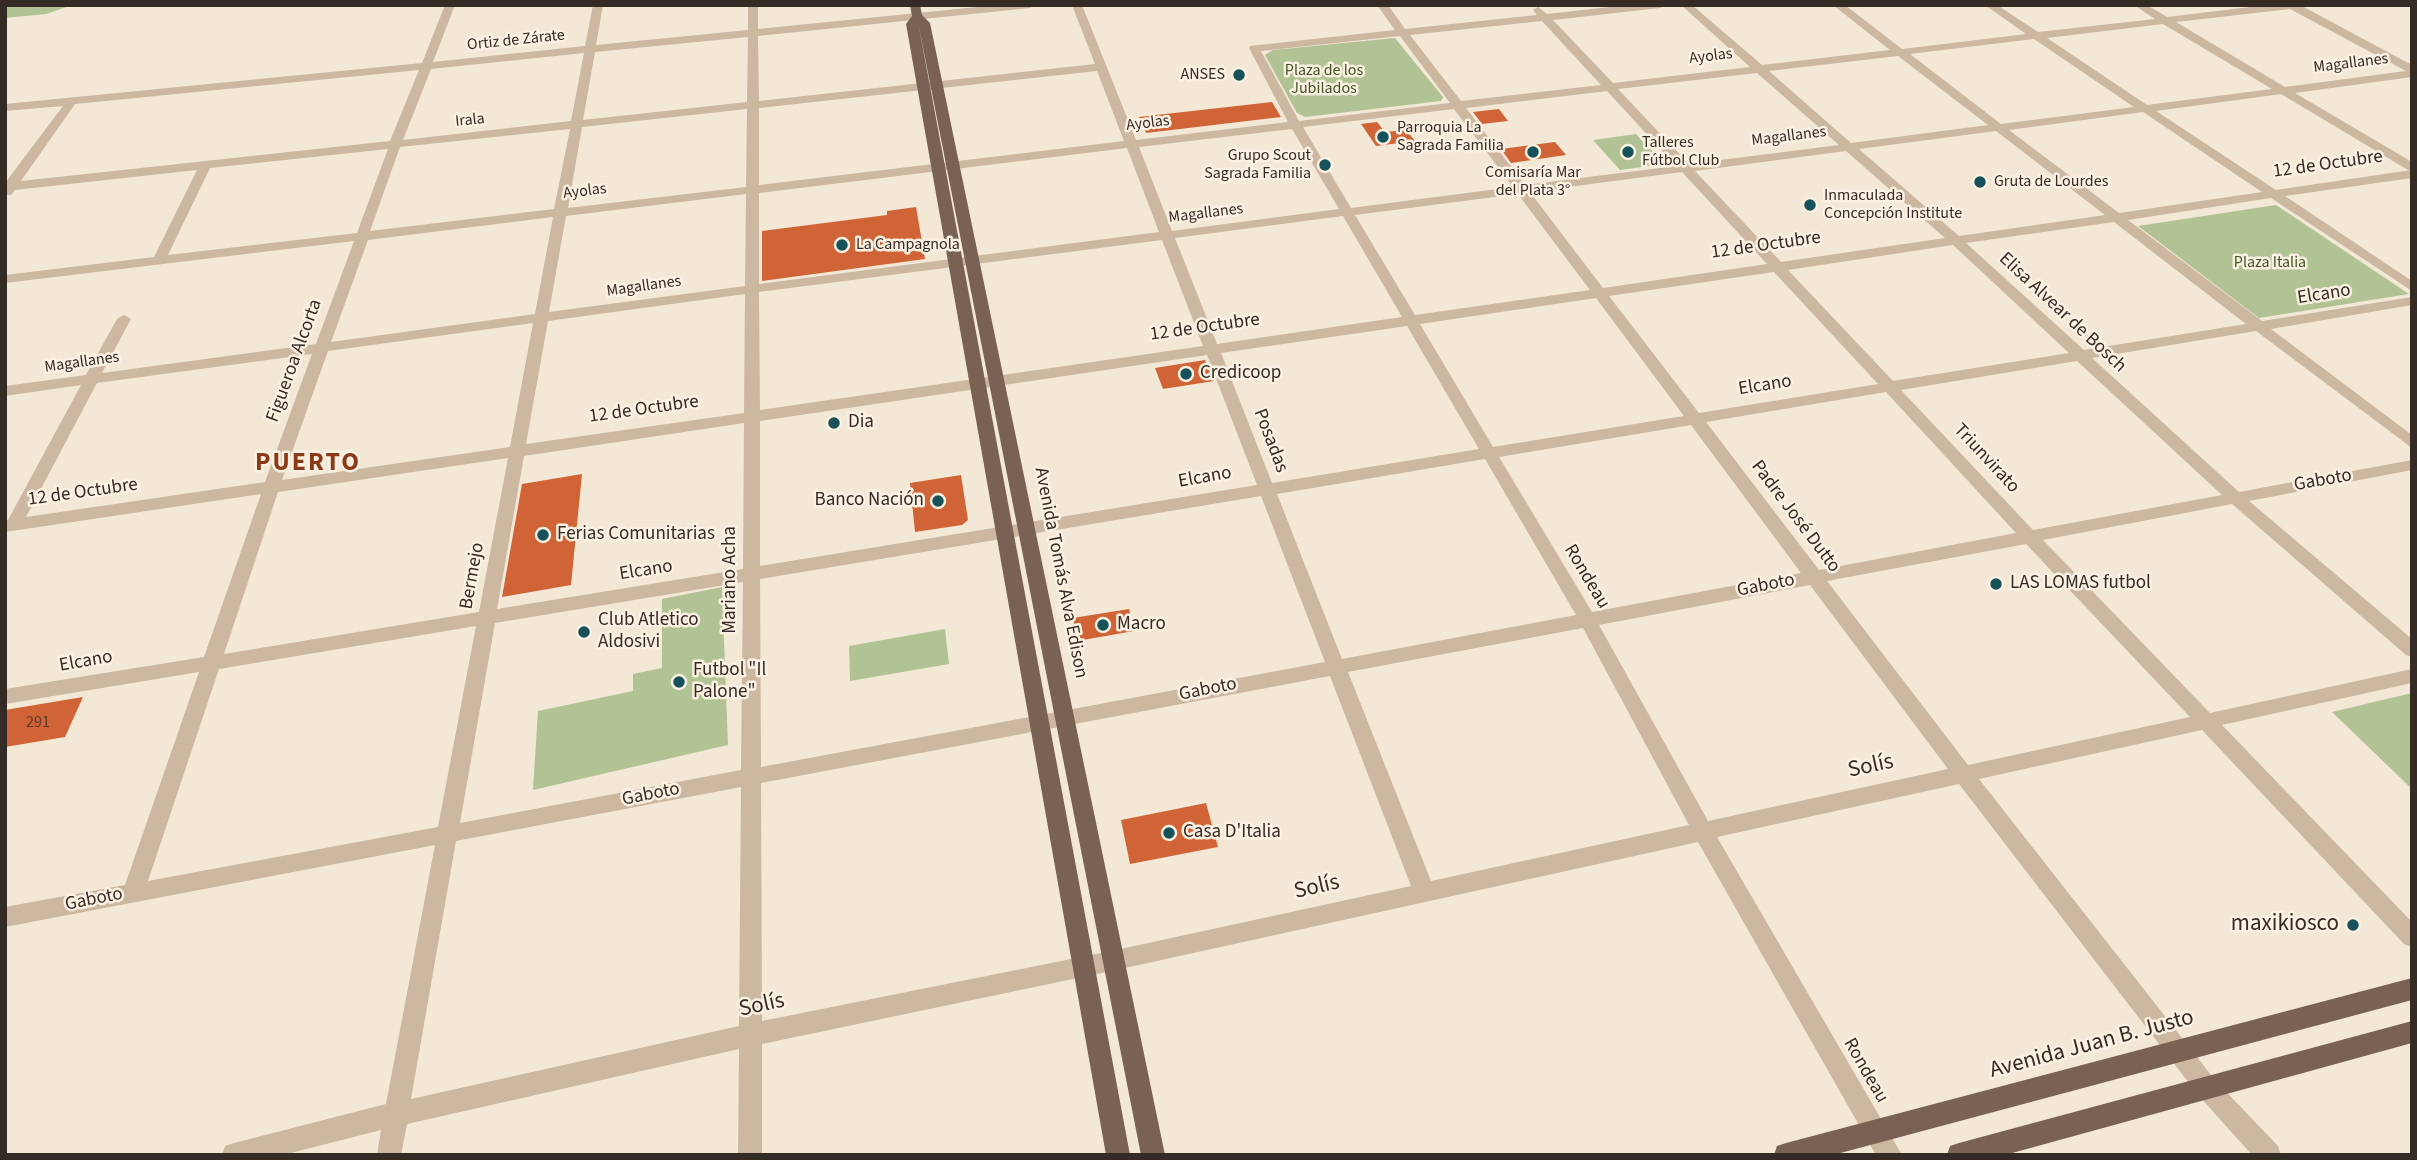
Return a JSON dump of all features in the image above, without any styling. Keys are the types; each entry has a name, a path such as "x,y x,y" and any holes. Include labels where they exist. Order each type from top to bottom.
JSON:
{"main road":[{"name":"Avenida Tomás Alva Edison","path":"914,15 925,23 974,261 1005,533 1118,1155"},
{"name":"Avenida Tomás Alva Edison","path":"914,15 923,86 956,264 1028,529 1153,1155"},
{"name":"Avenida Juan B. Justo","path":"1786,1155 2412,989"},
{"path":"1959,1155 2412,1032"}],"street":[{"name":"Figueroa Alcorta","path":"134,892 272,486 395,145 450,5"},
{"name":"Bermejo","path":"389,1155 598,5"},
{"name":"Mariano Acha","path":"750,1155 752,5"},
{"name":"Ortiz de Zárate","path":"5,108 1030,5"},
{"name":"Posadas","path":"1077,5 1424,891"},
{"name":"Padre José Dutto","path":"1382,5 1963,774 2207,1088 2269,1155"},
{"name":"Triunvirato","path":"1533,5 2029,536 2412,937"},
{"path":"1401,33 1660,5"},
{"name":"Elisa Alvear de Bosch","path":"1686,5 1846,148 1955,240 2235,497 2412,650"},
{"path":"1838,5 2412,443"},
{"path":"1990,5 2412,287"},
{"path":"2139,5 2412,167"},
{"path":"2293,5 2412,72"},
{"name":"Ayolas","path":"5,279 2293,5"},
{"name":"Rondeau","path":"1401,33 1254,48 1295,124 1587,619 1702,831 1891,1155"},
{"name":"Irala","path":"7,189 1101,67"},
{"name":"Magallanes","path":"5,391 753,289 2283,91 2412,72"},
{"path":"7,189 71,102"},
{"path":"159,260 205,165"},
{"name":"12 de Octubre","path":"10,525 2412,174"},
{"name":"Elcano","path":"5,697 2412,302"},
{"path":"10,525 124,319"},
{"name":"Gaboto","path":"5,917 2412,465"},
{"name":"Solís","path":"234,1155 396,1114 750,1035 1116,960 2412,676"}],"green space":[{"path":"5,5 72,5 46,14 5,18"},
{"name":"Plaza de los Jubilados","path":"1395,38 1443,97 1441,101 1305,117 1297,113 1265,55 1273,50"},
{"name":"Talleres Fútbol Club","path":"1636,134 1664,164 1620,170 1593,140"},
{"name":"Plaza Italia","path":"2276,205 2409,294 2259,318 2138,226"},
{"name":"Futbol \"Il Palone\"","path":"722,587 728,745 533,790 538,711 633,691 633,674 662,668 662,599"},
{"path":"945,629 949,664 850,681 849,646"},
{"path":"2412,693 2412,789 2332,712"}],"building":[{"path":"1272,102 1281,117 1146,133 1139,117"},
{"path":"1499,109 1508,121 1482,124 1473,112"},
{"name":"Parroquia La Sagrada Familia","path":"1377,122 1385,132 1406,130 1415,141 1376,146 1361,124"},
{"name":"Comisaría Mar del Plata 3°","path":"1555,142 1566,155 1511,163 1501,149"},
{"name":"La Campagnola","path":"916,207 925,259 762,281 762,231 887,215 887,211"},
{"name":"Credicoop","path":"1205,360 1214,381 1163,389 1155,368"},
{"name":"Ferias Comunitarias","path":"582,474 571,585 502,597 522,484"},
{"name":"Banco Nación","path":"961,475 968,520 962,525 915,532 910,483"},
{"name":"Macro","path":"1129,609 1134,631 1077,641 1073,618"},
{"path":"83,697 65,737 5,747 5,710"},
{"name":"Casa D'Italia","path":"1206,803 1218,847 1130,864 1121,820"}],"place":[{"name":"ANSES","path":"1239,75"},
{"name":"Parroquia La Sagrada Familia","path":"1383,137"},
{"name":"Comisaría Mar del Plata 3°","path":"1533,152"},
{"name":"Talleres Fútbol Club","path":"1628,152"},
{"name":"Grupo Scout Sagrada Familia","path":"1325,165"},
{"name":"Gruta de Lourdes","path":"1980,182"},
{"name":"Inmaculada Concepción Institute","path":"1810,205"},
{"name":"La Campagnola","path":"842,245"},
{"name":"Credicoop","path":"1186,374"},
{"name":"Dia","path":"834,423"},
{"name":"Banco Nación","path":"938,501"},
{"name":"Ferias Comunitarias","path":"543,535"},
{"name":"LAS LOMAS futbol","path":"1996,584"},
{"name":"Macro","path":"1103,625"},
{"name":"Club Atletico Aldosivi","path":"584,632"},
{"name":"Futbol \"Il Palone\"","path":"679,682"},
{"name":"Casa D'Italia","path":"1169,833"},
{"name":"maxikiosco","path":"2353,925"}],"district":[{"name":"PUERTO","path":"308,464"}]}
